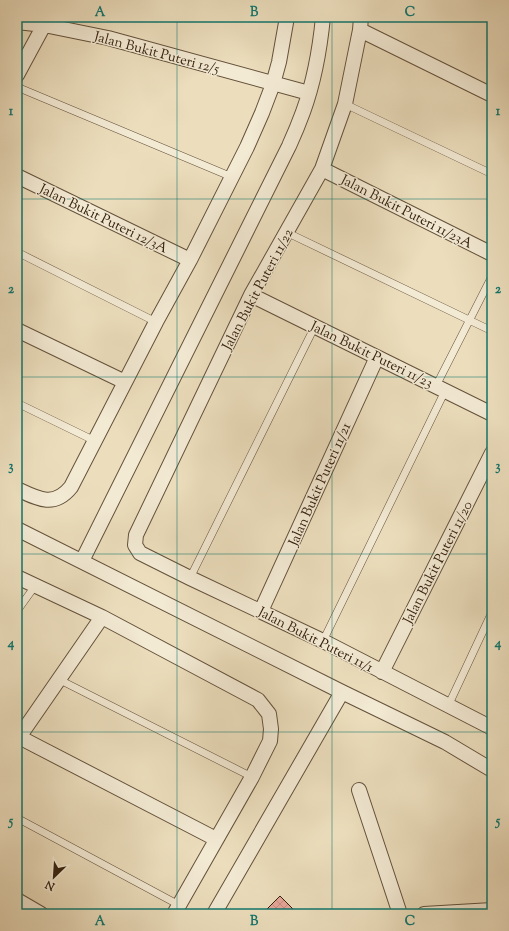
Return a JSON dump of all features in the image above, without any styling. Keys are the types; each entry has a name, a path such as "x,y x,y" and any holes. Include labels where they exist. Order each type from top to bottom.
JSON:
{"street":[{"path":"17,489 42,499 52,499 59,498 66,494 71,487 156,322 190,260 262,114 279,62 287,17"},
{"path":"82,561 289,146 304,112 321,36 323,17"},
{"path":"17,75 45,21"},
{"name":"Jalan Bukit Puteri 12/5","path":"17,22 45,21 309,93"},
{"path":"360,24 492,95"},
{"name":"Jalan Bukit Puteri 11/22","path":"140,553 135,544 136,535 251,295 322,169 345,104 360,24"},
{"name":"Jalan Bukit Puteri 11/23A","path":"322,169 492,254"},
{"name":"Jalan Bukit Puteri 12/3A","path":"17,176 190,260"},
{"name":"Jalan Bukit Puteri 11/23","path":"251,295 492,414"},
{"path":"17,330 125,382"},
{"name":"Jalan Bukit Puteri 11/21","path":"261,611 377,357"},
{"name":"Jalan Bukit Puteri 11/20","path":"382,672 492,453"},
{"path":"17,529 445,742 492,770"},
{"name":"Jalan Bukit Puteri 11/1","path":"140,553 323,641 382,672 449,704 492,728"},
{"path":"17,577 102,617 258,700 270,714 270,741 252,778 177,909"},
{"path":"102,617 18,739 216,839"},
{"path":"214,914 342,692"},
{"path":"358,790 400,914"},
{"path":"17,900 41,914"},
{"path":"424,914 492,910"}],"lane":[{"path":"17,87 232,177"},
{"path":"345,104 492,174"},
{"path":"286,232 492,331"},
{"path":"17,252 156,322"},
{"path":"323,641 441,388 469,320 492,276"},
{"path":"190,578 315,326"},
{"path":"17,403 95,441"},
{"path":"17,611 35,586"},
{"path":"449,704 492,612"},
{"path":"60,680 252,778"},
{"path":"17,818 177,909"}],"building":[{"path":"280,896 298,914 273,914 267,909"}]}
